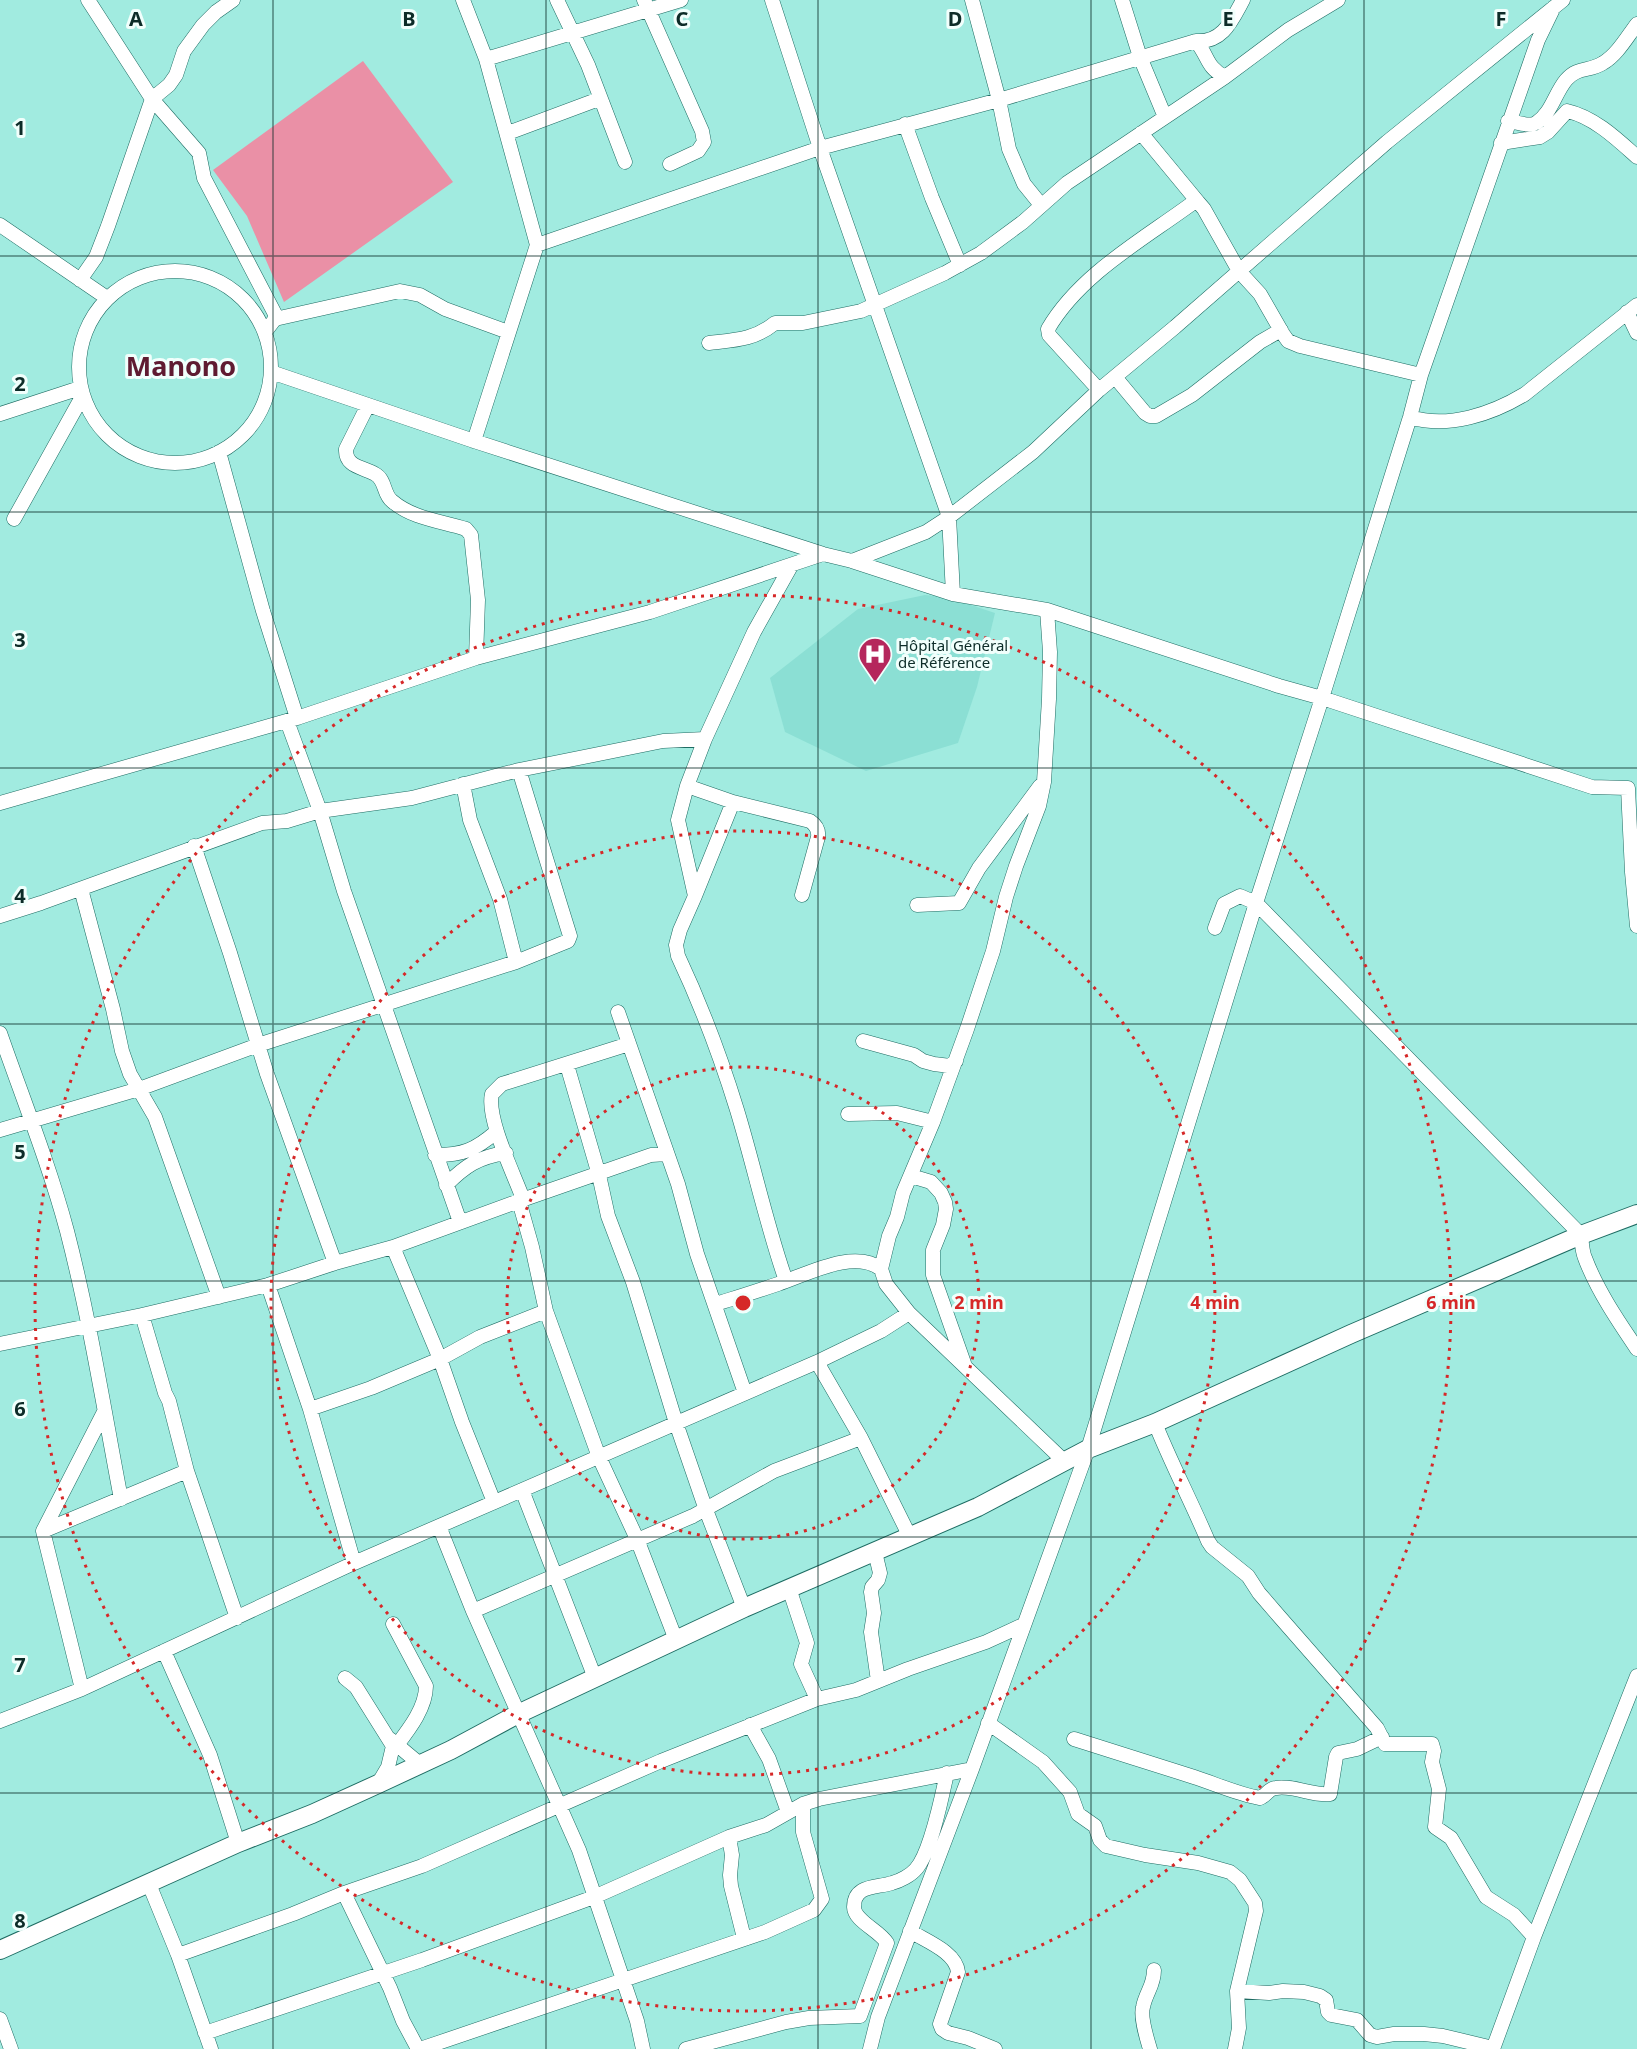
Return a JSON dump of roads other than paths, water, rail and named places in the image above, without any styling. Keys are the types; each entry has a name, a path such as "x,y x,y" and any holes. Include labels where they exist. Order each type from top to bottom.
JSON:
{"main road":[{"path":"0,1950 238,1843 312,1814 421,1765 518,1714 744,1608 978,1507 1088,1449 1155,1423 1581,1235 1637,1215"}],"street":[{"path":"88,0 152,99 199,153 204,178 275,314 275,319"},
{"path":"80,280 96,256 108,226 152,99 176,75 184,51 203,25 216,12 234,0"},
{"path":"463,0 486,59 537,245 474,441"},
{"path":"558,0 588,65 599,99 625,162"},
{"path":"486,59 573,32 647,5 681,0"},
{"path":"772,0 820,148 950,517 953,594"},
{"path":"972,0 999,99 1009,148 1024,184 1041,204"},
{"path":"1122,0 1140,57 1165,117"},
{"path":"537,245 820,148 999,99 1196,41 1206,42 1220,35 1227,28 1243,0"},
{"path":"709,343 757,335 775,322 803,323 861,311 960,265 1005,237 1067,183 1225,77 1288,30 1338,0"},
{"path":"870,2049 878,2017 972,1769 1088,1449 1256,903 1410,417 1421,375 1538,40 1559,3"},
{"path":"852,561 926,532 950,517 1034,452 1099,390 1428,108 1559,3"},
{"path":"647,5 702,131 704,142 698,151 670,164"},
{"path":"1508,121 1535,123 1546,114 1566,79 1577,70 1603,63 1611,57 1637,24"},
{"path":"1196,41 1204,50 1212,68 1225,77"},
{"path":"508,133 599,99"},
{"path":"1501,143 1540,137 1548,132 1567,111 1607,131 1637,157"},
{"path":"904,124 960,265"},
{"path":"1141,133 1204,209 1239,271 1260,294 1288,341 1300,346 1421,375"},
{"path":"1099,390 1049,335 1048,329 1080,288 1117,256 1194,202 1198,202"},
{"path":"0,225 106,298"},
{"path":"164,270 196,272 225,284 249,305 265,332 270,352 271,372 263,404 246,432 219,452 187,463 154,462 123,449 98,427 81,393 78,356 88,324 106,298 133,279 164,270"},
{"path":"265,332 275,319 400,291 420,295 445,309 508,332"},
{"path":"1410,417 1423,421 1446,422 1505,406 1533,388 1632,308 1637,333"},
{"path":"1115,377 1145,413 1156,416 1192,395 1260,342 1281,330"},
{"path":"271,372 474,441 953,594 1047,610 1592,787 1632,784 1632,872 1637,926"},
{"path":"0,414 81,393"},
{"path":"14,519 81,393"},
{"path":"368,405 346,449 345,456 356,466 377,475 383,481 388,499 405,512 466,530 471,535 478,600 476,658"},
{"path":"219,452 292,719 344,891 460,1222"},
{"path":"0,803 292,719 476,658 650,612 823,554"},
{"path":"695,896 678,820 687,786 705,739 754,632 791,566"},
{"path":"881,1269 903,1193 956,1061 993,951 1005,897 1039,806 1044,782 1050,652 1047,610"},
{"path":"0,916 262,823 287,821 320,810 412,798 519,770 663,741 705,739"},
{"path":"0,1130 139,1089 258,1045 516,962 566,942 570,936 519,770"},
{"path":"917,905 958,903 979,868 1044,782"},
{"path":"463,784 470,820 500,899 516,962"},
{"path":"687,786 733,802 810,821 814,824 819,832 802,895"},
{"path":"733,802 676,945 678,956 718,1053 784,1281"},
{"path":"194,846 267,1074 335,1263"},
{"path":"81,889 122,1051 130,1074 154,1117 168,1152 219,1297"},
{"path":"1215,928 1224,904 1240,896 1256,903 1581,1235 1584,1256 1592,1274 1637,1348"},
{"path":"618,1012 678,1184 697,1254 745,1394"},
{"path":"0,1033 47,1164 67,1231 90,1326 121,1499"},
{"path":"863,1041 914,1055 934,1064 950,1066 956,1061"},
{"path":"628,1044 502,1084 492,1094 490,1105 496,1132 506,1153 521,1200 546,1311 599,1456 637,1539 676,1640"},
{"path":"567,1065 599,1174 608,1216 633,1282 676,1423 706,1510 744,1608"},
{"path":"848,1114 897,1113 933,1122"},
{"path":"435,1155 457,1155 482,1144 496,1132"},
{"path":"446,1185 465,1166 489,1155 506,1153"},
{"path":"0,1344 268,1286 335,1263 393,1247 651,1155 667,1154"},
{"path":"911,1176 931,1182 941,1193 945,1202 943,1225 933,1250 933,1275 965,1366"},
{"path":"393,1247 440,1359 494,1502"},
{"path":"715,1304 804,1273 851,1261 873,1262 881,1269 886,1284 909,1313 1065,1462"},
{"path":"268,1286 310,1409 354,1563"},
{"path":"310,1409 371,1388 440,1359 480,1337 546,1311"},
{"path":"0,1721 82,1689 354,1563 817,1362 881,1331 909,1313"},
{"path":"142,1315 169,1401 187,1471 237,1618"},
{"path":"817,1362 861,1438 910,1537"},
{"path":"82,1689 43,1531 104,1412"},
{"path":"1155,1423 1169,1459 1212,1547 1248,1576 1259,1593 1377,1728 1387,1745 1432,1744 1434,1750 1432,1762 1439,1799 1435,1827 1451,1838 1486,1897 1514,1915 1534,1937"},
{"path":"473,1611 706,1510 774,1471 861,1438"},
{"path":"43,1531 187,1471"},
{"path":"522,1490 595,1678"},
{"path":"439,1526 473,1611 579,1850 637,2021 643,2049"},
{"path":"875,1552 880,1573 871,1592 874,1613 871,1632 878,1681"},
{"path":"789,1588 807,1643 801,1664 817,1699"},
{"path":"378,1784 385,1774 393,1753 393,1741 412,1723 426,1698 426,1686 393,1624"},
{"path":"178,1955 422,1866 661,1761 750,1725 817,1699 856,1690 986,1642 1023,1625"},
{"path":"164,1651 210,1755 238,1843"},
{"path":"1237,1991 1304,1992 1320,1996 1326,2000 1331,2015 1357,2020 1370,2035 1377,2037 1394,2034 1424,2034 1443,2036 1493,2049 1534,1937 1637,1676"},
{"path":"345,1678 356,1687 393,1741 421,1765"},
{"path":"988,1724 1043,1762 1070,1792 1078,1814 1095,1826 1100,1840 1106,1846 1198,1863 1230,1872 1240,1880 1255,1903 1256,1911 1237,1991 1239,2028 1235,2049"},
{"path":"750,1725 769,1759 788,1812"},
{"path":"1074,1739 1260,1798 1274,1788 1296,1788 1308,1793 1329,1794 1338,1753 1357,1749 1383,1737"},
{"path":"205,2033 489,1936 594,1897 729,1837 766,1825 803,1804 972,1769"},
{"path":"860,2016 887,1943 858,1917 854,1910 856,1896 863,1888 894,1883 915,1869 922,1859 937,1820 947,1773"},
{"path":"344,1893 403,2021 419,2049 765,1932 809,1912 822,1899 803,1832 803,1804"},
{"path":"729,1837 732,1855 731,1886 744,1938"},
{"path":"149,1884 178,1955 211,2049"},
{"path":"910,1931 954,1959 957,1966 958,1972 940,2024 942,2029 995,2049"},
{"path":"1150,2049 1142,2015 1146,1997 1154,1983 1154,1970"},
{"path":"686,2049 809,2018 878,2017"},
{"path":"0,2019 10,2049"}],"place":[{"name":"Hôpital Général de Référence","path":"875,683"}],"district":[{"name":"Manono","path":"181,365"}]}
